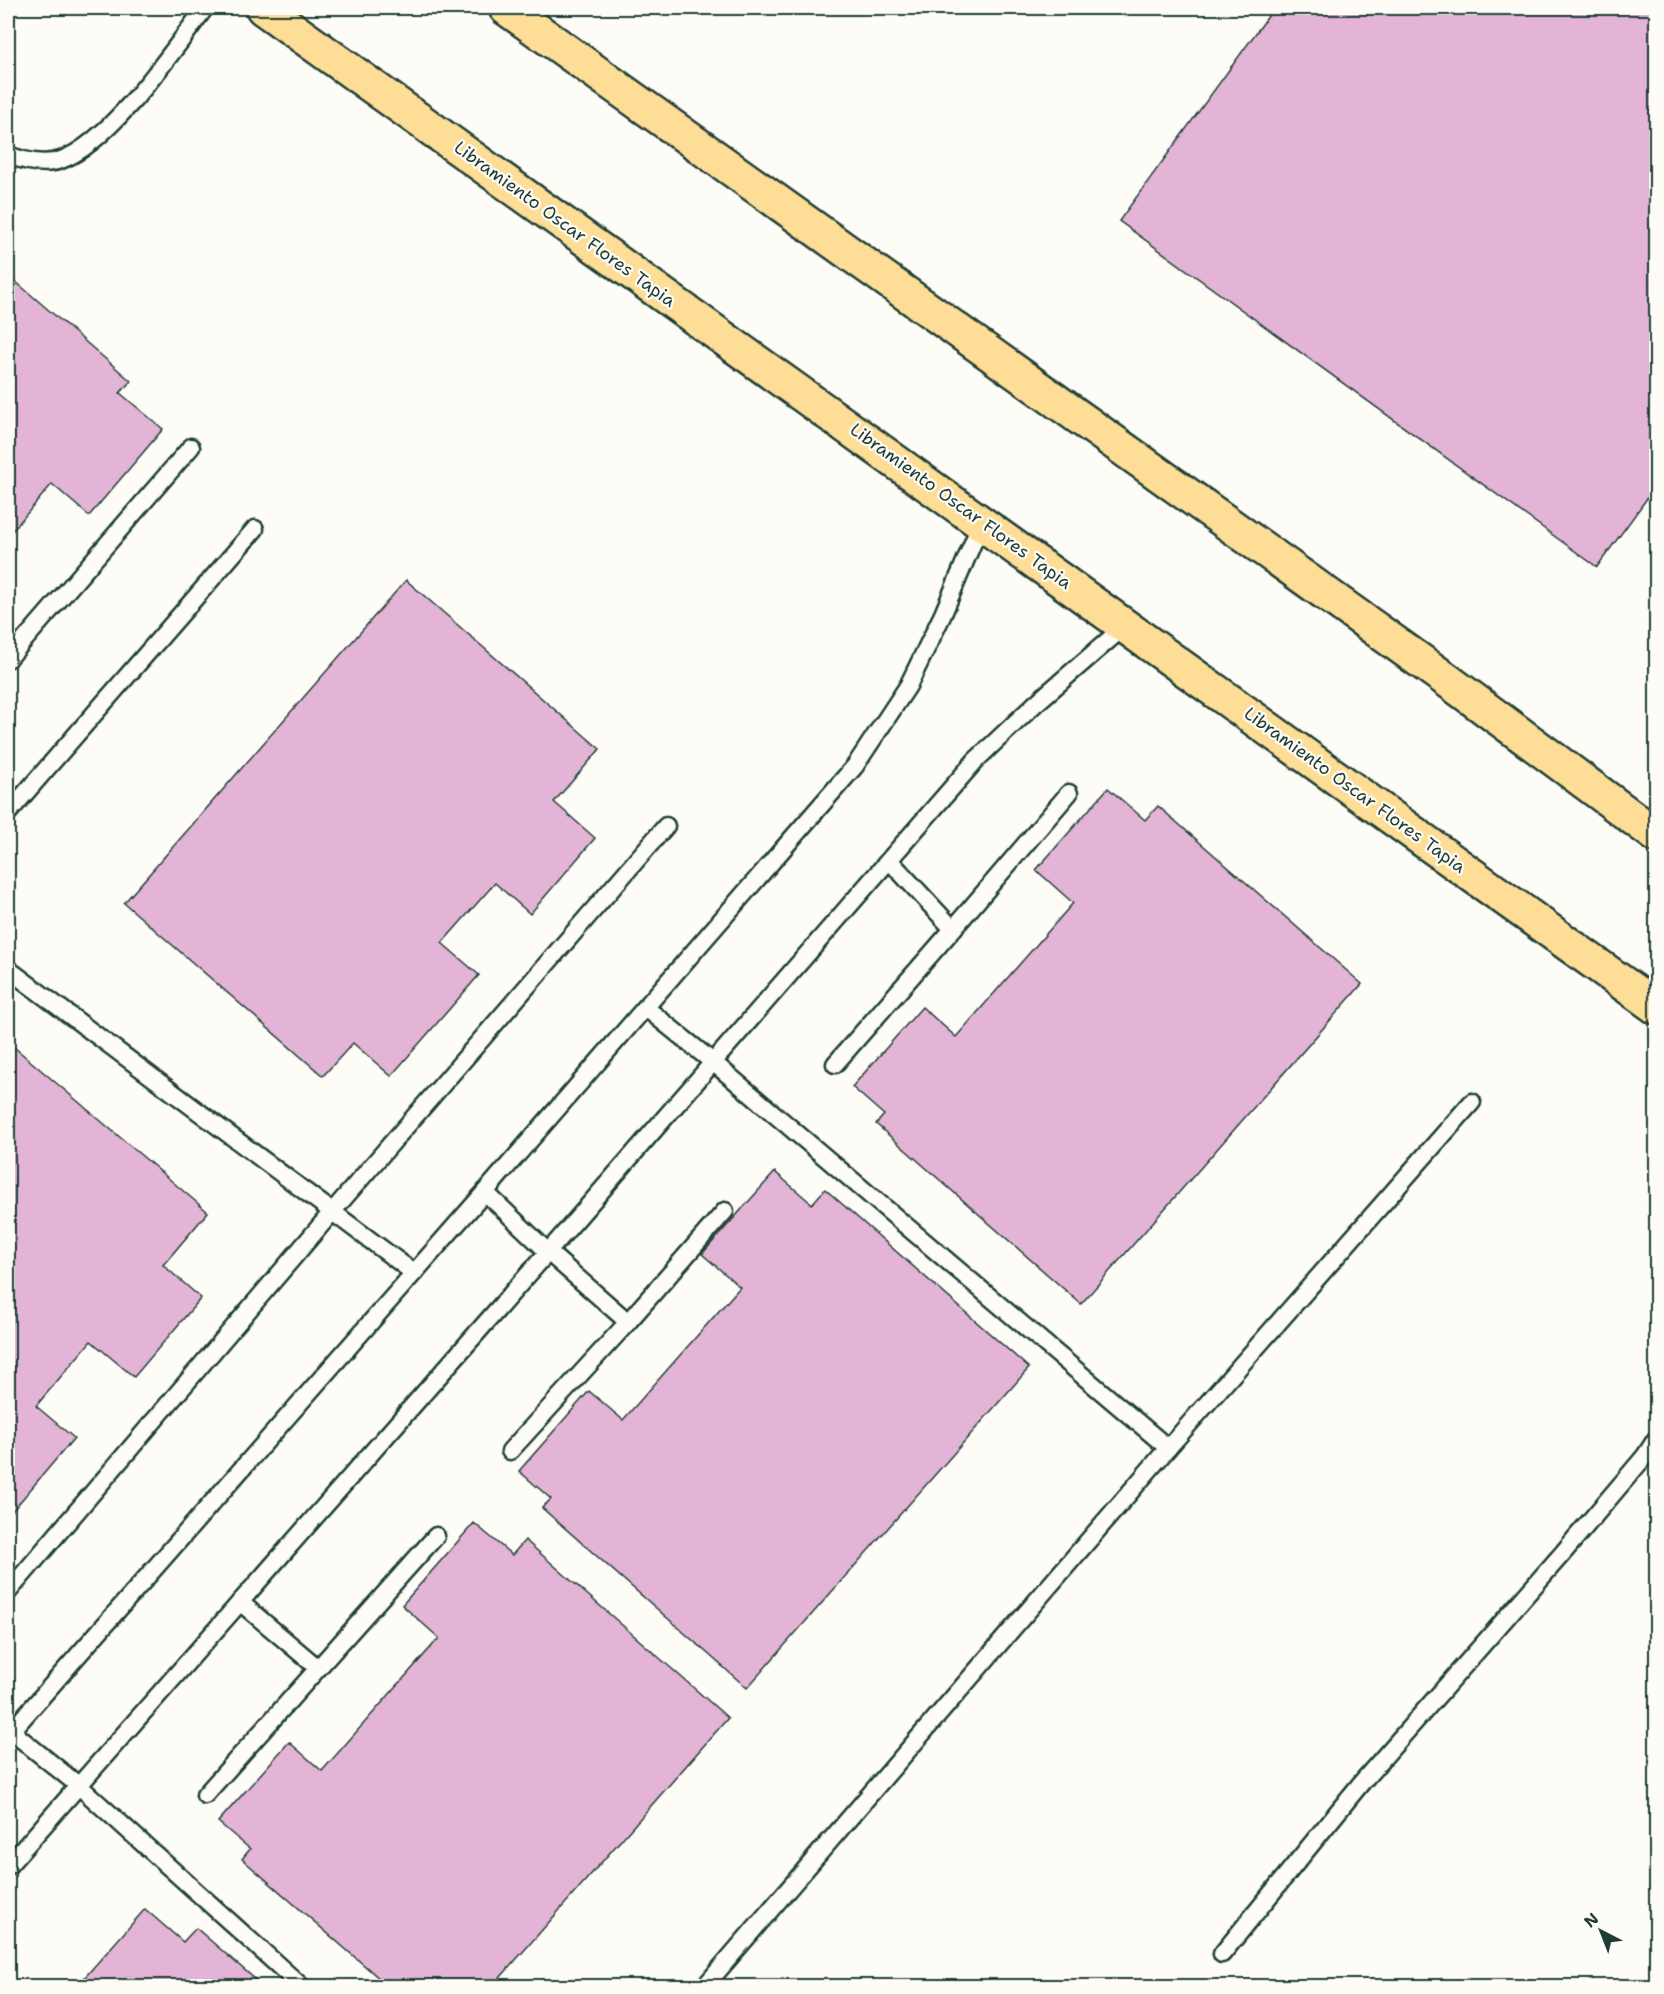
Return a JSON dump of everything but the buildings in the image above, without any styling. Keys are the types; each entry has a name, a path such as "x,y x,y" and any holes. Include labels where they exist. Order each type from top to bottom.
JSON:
{"highway":[{"name":"Libramiento Oscar Flores Tapia","path":"264,8 1656,1006"},
{"path":"506,8 1438,673 1656,835"}],"lane":[{"path":"8,155 28,162 61,160 96,140 145,86 205,8"},
{"path":"8,659 191,447"},
{"path":"301,1986 78,1785 9,1733 646,1008 855,766 908,686 943,614 982,521"},
{"path":"8,813 255,529"},
{"path":"8,1866 714,1063 976,760 1035,704 1126,625"},
{"path":"835,1064 1069,793"},
{"path":"8,1592 332,1212 666,826"},
{"path":"890,861 953,930"},
{"path":"8,969 414,1273"},
{"path":"646,1008 1168,1448"},
{"path":"705,1986 1168,1448 1472,1102"},
{"path":"485,1192 548,1252 628,1322"},
{"path":"510,1451 628,1322 725,1210"},
{"path":"1222,1954 1362,1782 1562,1554 1645,1456 1656,1439"},
{"path":"205,1795 436,1536"},
{"path":"240,1602 318,1668"}]}
